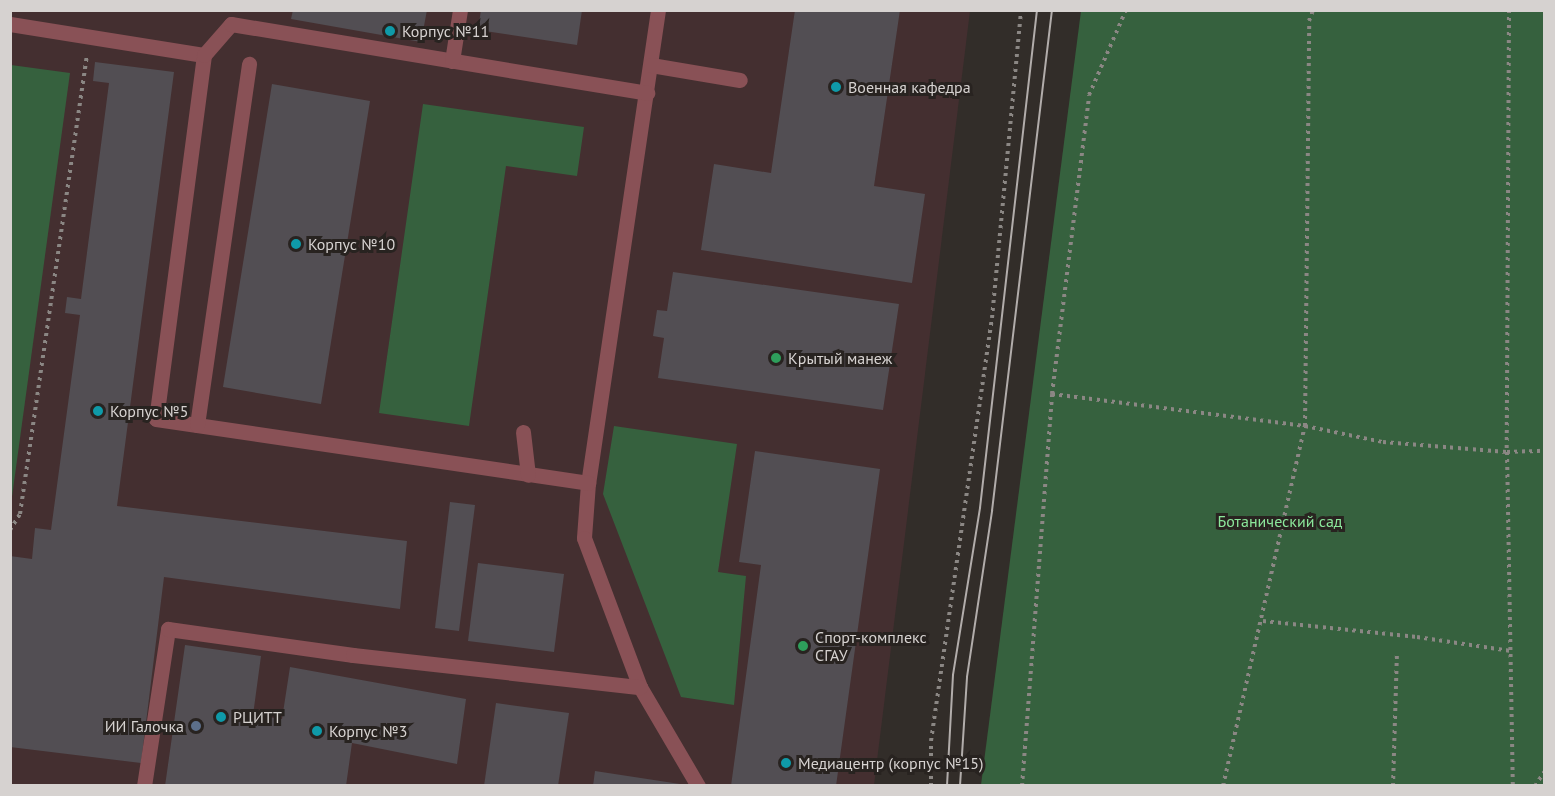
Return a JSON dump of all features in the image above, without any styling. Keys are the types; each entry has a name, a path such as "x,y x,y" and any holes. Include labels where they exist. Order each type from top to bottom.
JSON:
{"lane":[{"path":"452,61 460,10"},
{"path":"658,10 588,483 584,538 639,687 698,786"},
{"path":"10,24 204,55"},
{"path":"588,483 156,419 204,55 231,24 647,93"},
{"path":"197,425 249,64"},
{"path":"651,65 740,80"},
{"path":"523,432 528,475"},
{"path":"144,786 168,629 353,655 639,687"}],"path":[{"path":"931,786 931,741 992,318 1021,10"},
{"path":"1022,786 1052,394 1089,94 1126,10"},
{"path":"1222,786 1263,621 1280,522 1305,426 1309,21 1313,10"},
{"path":"1509,10 1507,452 1513,786"},
{"path":"10,530 20,514 90,37"},
{"path":"1052,394 1305,426 1383,441 1507,452 1545,451"},
{"path":"1263,621 1417,637 1511,651"},
{"path":"1393,786 1397,654"},
{"path":"1535,786 1545,772"}],"shaded area":[{"path":"10,11 970,11 874,785 11,785"}],"green space":[{"name":"Ботанический сад","path":"1081,11 1544,11 1544,785 981,785"},
{"path":"10,65 70,73 11,504"},
{"path":"423,104 584,127 577,176 506,166 469,426 379,413"},
{"path":"614,426 737,444 718,572 746,576 734,705 681,697 603,494"}],"building":[{"name":"Корпус №11","path":"293,10 427,10 421,42 291,19"},
{"path":"481,10 582,10 577,45 478,30"},
{"name":"Военная кафедра","path":"795,10 900,10 874,186 925,194 912,283 701,250 714,164 771,173"},
{"path":"95,62 174,72 117,506 407,541 400,609 164,577 141,763 10,747 10,556 32,559 35,528 51,530 80,315 65,313 67,297 81,299 109,83 93,81"},
{"name":"Корпус №10","path":"272,84 370,101 321,404 223,387"},
{"name":"Крытый манеж","path":"673,272 899,304 883,410 658,378 664,338 653,336 657,310 667,311"},
{"name":"Спорт-комплекс СГАУ","path":"755,451 880,469 836,786 731,786 761,565 739,562"},
{"path":"450,502 475,505 459,631 435,628"},
{"path":"478,563 564,574 554,652 468,641"},
{"path":"185,645 261,656 253,715 282,719 290,667 466,699 457,764 352,743 346,786 165,786"},
{"path":"496,703 569,713 558,786 484,786"},
{"path":"595,771 680,784 680,786 593,786"}],"tram line":[{"path":"947,786 953,675 980,508 1037,10"},
{"path":"960,786 967,677 992,511 1052,10"}],"place":[{"name":"Корпус №11","path":"390,31"},
{"name":"Военная кафедра","path":"836,87"},
{"name":"Корпус №10","path":"296,244"},
{"name":"Крытый манеж","path":"776,358"},
{"name":"Корпус №5","path":"98,411"},
{"name":"Спорт-комплекс СГАУ","path":"803,646"},
{"name":"РЦИТТ","path":"221,717"},
{"name":"ИИ Галочка","path":"196,726"},
{"name":"Корпус №3","path":"317,731"},
{"name":"Медиацентр (корпус №15)","path":"786,763"}]}
